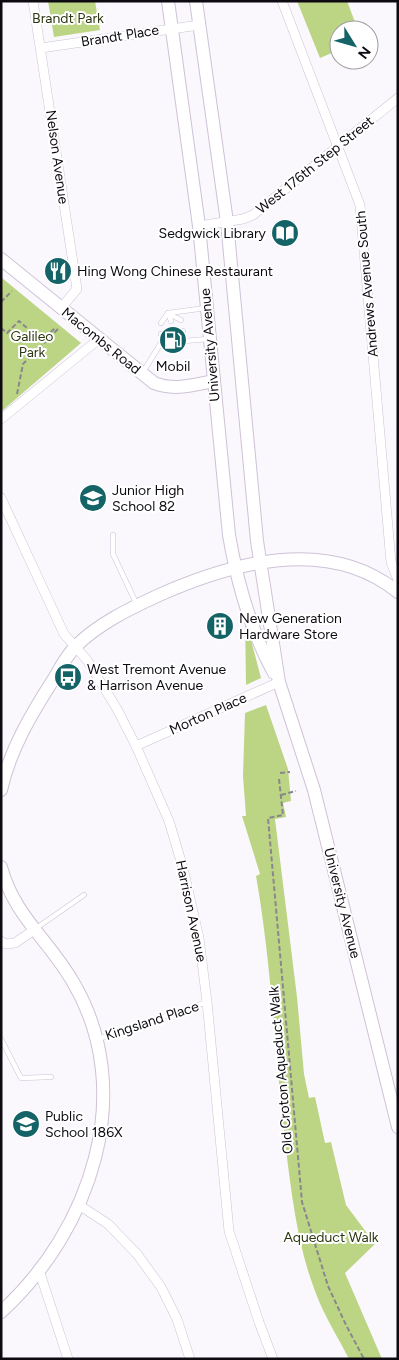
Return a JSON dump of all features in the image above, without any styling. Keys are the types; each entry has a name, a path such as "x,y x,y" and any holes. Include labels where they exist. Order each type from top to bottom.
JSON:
{"main road":[{"name":"University Avenue","path":"168,1 198,226 229,535 235,568 265,656 279,682"},
{"name":"University Avenue","path":"196,1 227,222 257,541 279,682 314,790 398,1127"},
{"name":"Macombs Road","path":"2,260 154,383 166,387 179,388 214,381"},
{"path":"2,786 13,755 36,708 75,647 97,629 138,606 178,587 235,568 279,560 308,559 338,564 364,572 398,592"},
{"path":"1,867 13,899 73,982 86,1009 97,1039 103,1074 103,1118 93,1168 79,1205 39,1270 1,1312"}],"street":[{"name":"Nelson Avenue","path":"33,1 77,289 61,308"},
{"name":"Andrews Avenue South","path":"282,1 360,205 391,562 398,580"},
{"name":"Brandt Place","path":"41,48 199,25"},
{"name":"West 176th Step Street","path":"198,226 243,219 258,212 398,98"},
{"path":"1,420 99,339"},
{"name":"Harrison Avenue","path":"1,498 64,634 87,660 102,684 136,746 169,820 183,868 199,938 208,1002 229,1231 259,1322 274,1359"},
{"name":"Morton Place","path":"136,746 279,682"},
{"path":"1,941 6,944 15,943 34,930"},
{"path":"79,1205 108,1224 142,1260 161,1287 176,1319 190,1359"},
{"path":"39,1270 68,1359"}],"lane":[{"path":"160,323 168,313 207,308"},
{"path":"168,313 181,320"},
{"path":"168,313 171,322"},
{"path":"174,341 183,331"},
{"path":"172,333 174,341"},
{"path":"161,334 174,341"},
{"path":"142,374 160,343 210,339"},
{"path":"113,535 113,554 138,606"},
{"path":"34,930 84,895"},
{"name":"Kingsland Place","path":"97,1039 208,1002"},
{"path":"1,1039 21,1078 51,1077"}],"path":[{"path":"1,302 12,291"},
{"path":"1,328 7,333 19,321 42,341 57,328 23,364 15,401"},
{"path":"280,773 290,772"},
{"name":"Old Croton Aqueduct Walk","path":"279,779 283,814 268,818 302,1202 328,1286 364,1359"},
{"path":"281,795 296,791"}],"green space":[{"name":"Brandt Park","path":"48,1 95,1 100,30 54,37"},
{"path":"297,1 347,1 354,20 329,20 329,54 320,58"},
{"name":"Galileo Park","path":"2,278 81,343 3,410 1,409"},
{"path":"245,617 261,678 246,685"},
{"name":"Aqueduct Walk","path":"266,705 288,769 291,801 283,803 286,817 275,819 297,997 304,1074 309,1098 315,1097 325,1143 331,1142 346,1205 375,1244 345,1273 382,1359 349,1359 318,1300 304,1257 296,1222 282,1116 270,978 256,876 260,874 242,816 246,816 243,776 245,713"}],"place":[{"name":"Sedgwick Library","path":"285,233"},
{"name":"Hing Wong Chinese Restaurant","path":"58,271"},
{"name":"Mobil","path":"173,340"},
{"name":"Junior High School 82","path":"93,498"},
{"name":"New Generation Hardware Store","path":"220,626"},
{"name":"West Tremont Avenue & Harrison Avenue","path":"68,677"},
{"name":"Public School 186X","path":"26,1124"}]}
